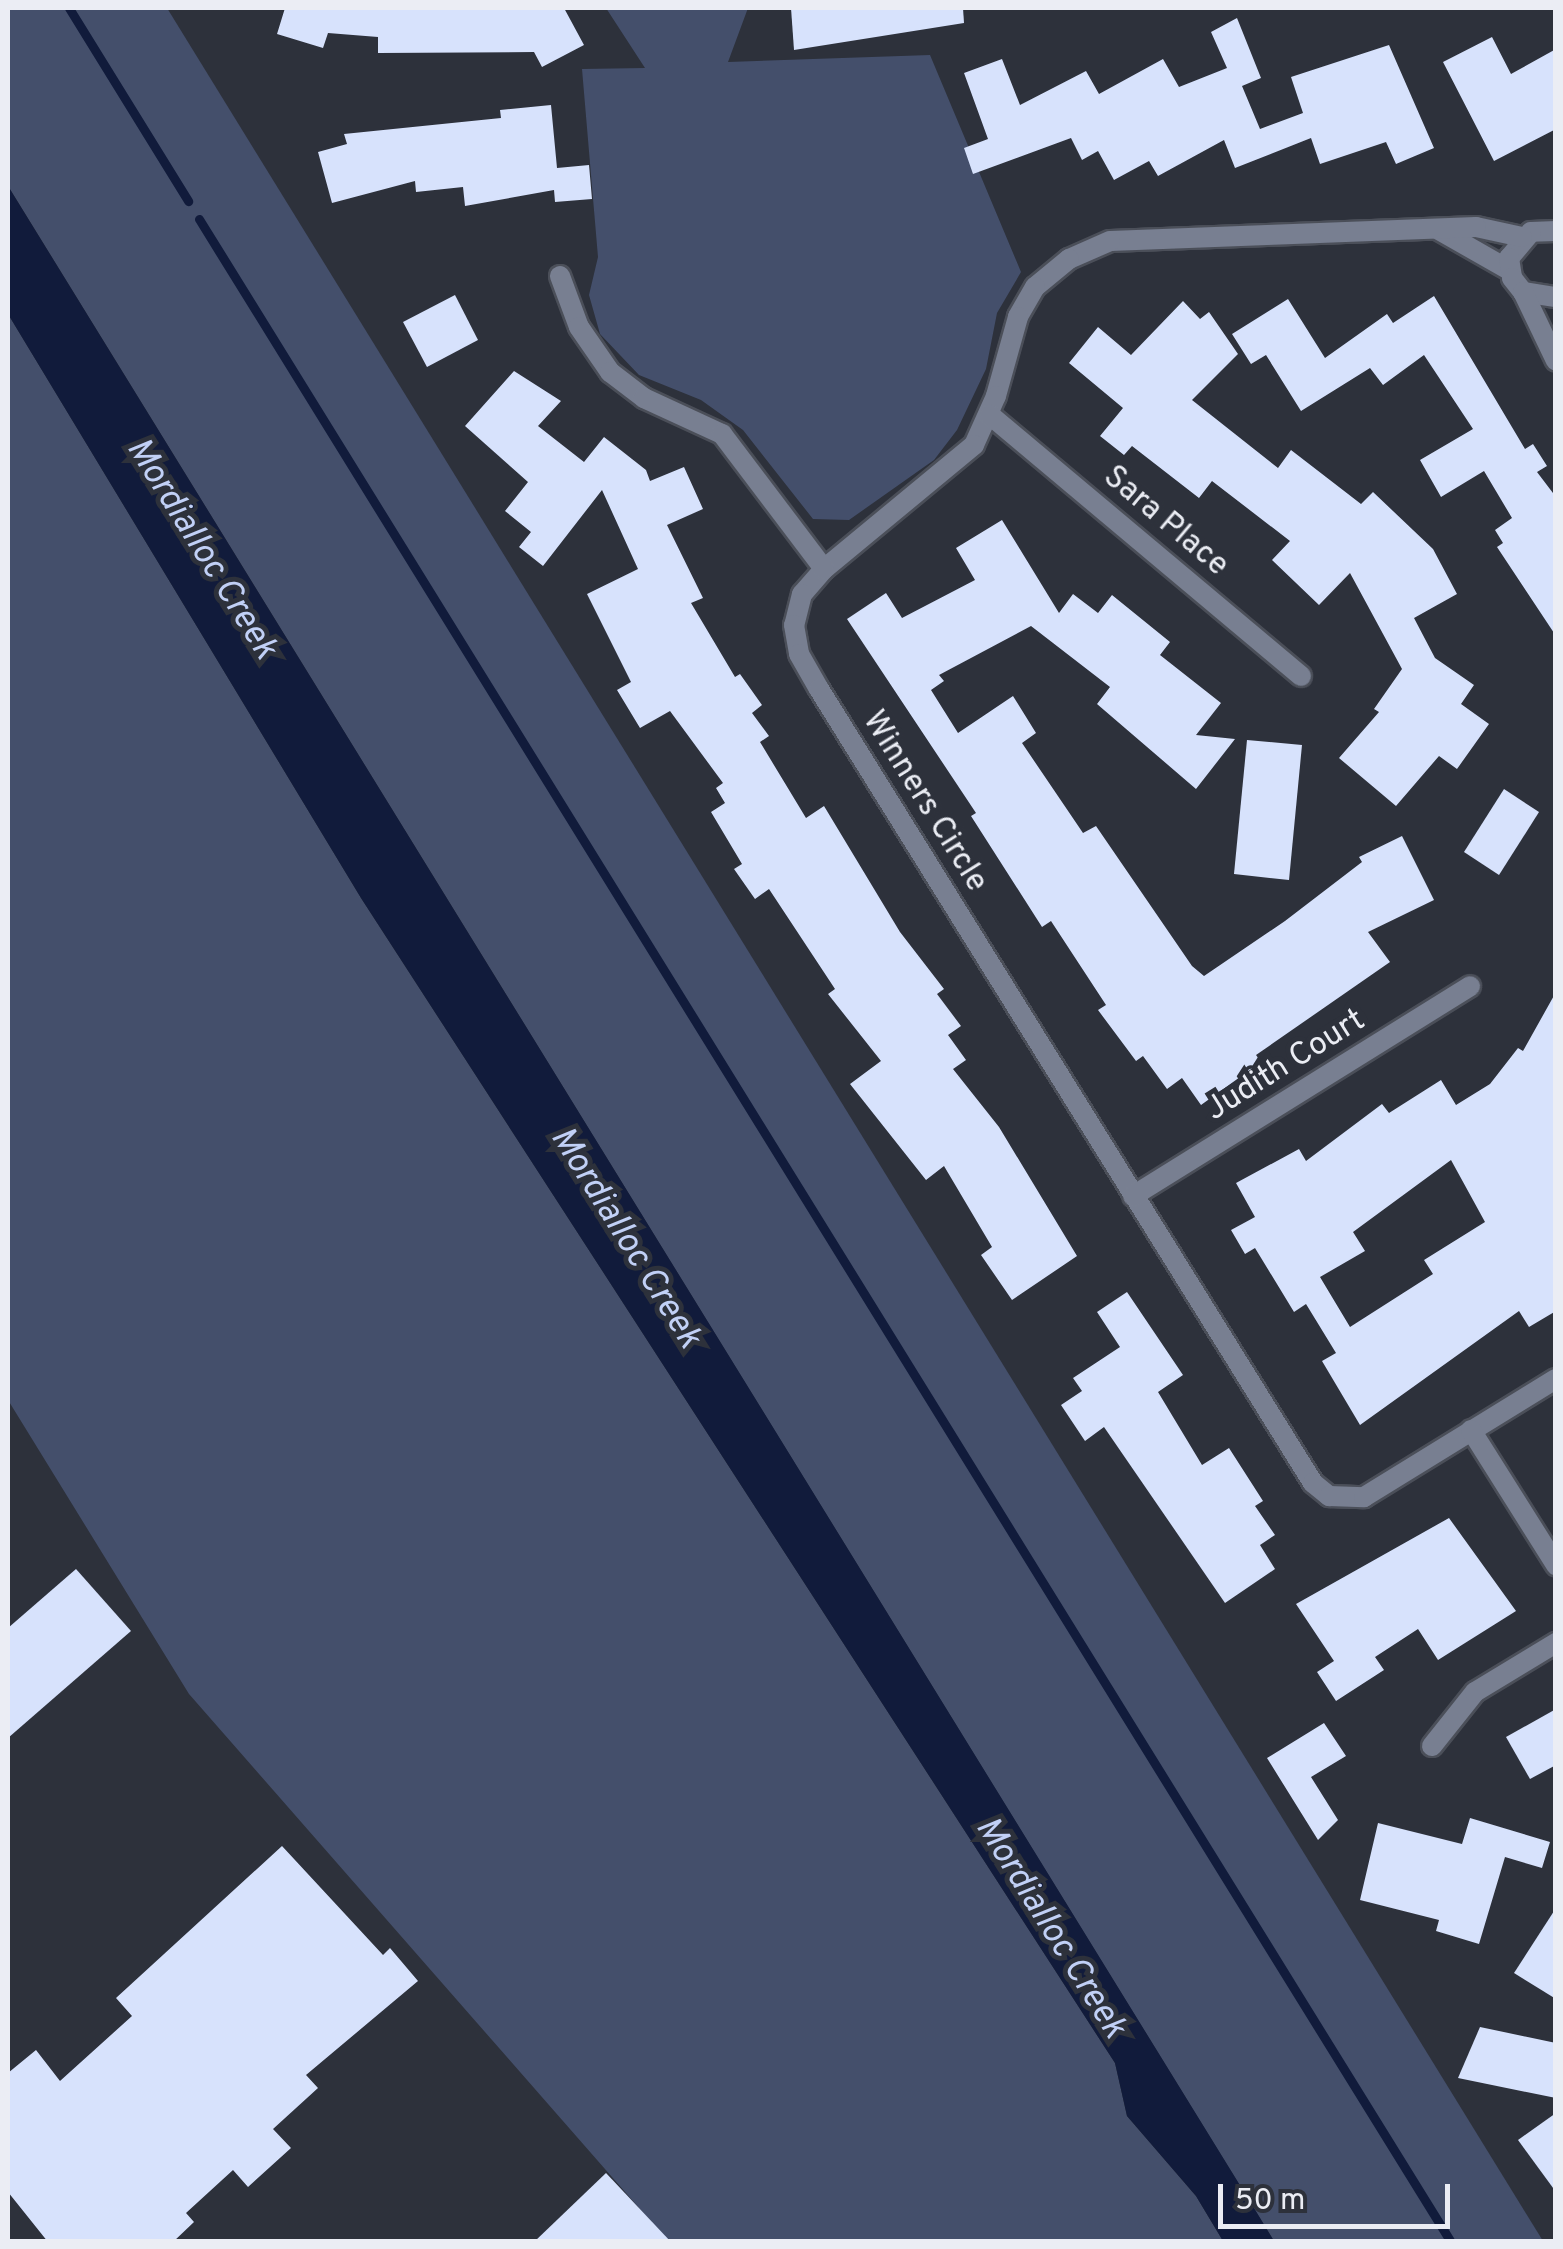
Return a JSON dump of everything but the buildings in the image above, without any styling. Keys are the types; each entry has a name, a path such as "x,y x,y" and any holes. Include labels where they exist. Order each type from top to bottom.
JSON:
{"street":[{"name":"Winners Circle","path":"1522,237 1476,227 1433,227 1110,241 1069,259 1036,287 1018,317 990,414 974,445 941,479 824,569 802,594 794,625 799,654 1300,1466 1329,1496 1364,1497 1556,1379"},
{"path":"1433,227 1510,270 1556,362"},
{"path":"1510,270 1522,237 1554,230"},
{"path":"560,276 579,327 610,372 644,398 722,434 824,569"},
{"path":"1523,292 1556,297"},
{"name":"Sara Place","path":"990,414 1302,676"},
{"name":"Judith Court","path":"1134,1196 1470,986"},
{"path":"1471,1430 1556,1565"},
{"path":"1432,1746 1475,1692 1556,1643"}],"shaded area":[{"path":"8,8 167,8 1543,2241 1274,2241 8,186"},
{"path":"606,8 748,8 728,62 930,55 1021,272 997,313 986,369 957,430 934,460 849,520 813,519 743,430 701,400 639,375 600,334 589,295 598,257 582,69 645,68"},
{"path":"8,314 361,898 1115,2063 1127,2116 1196,2196 1223,2241 668,2241 189,1694 8,1400"}],"water":[{"name":"Mordialloc Creek","path":"8,186 1274,2241 1223,2241 1196,2196 1127,2116 1115,2063 361,898 8,314"}],"waterway":[{"path":"69,8 188,201"},
{"path":"199,219 1451,2242"}]}
